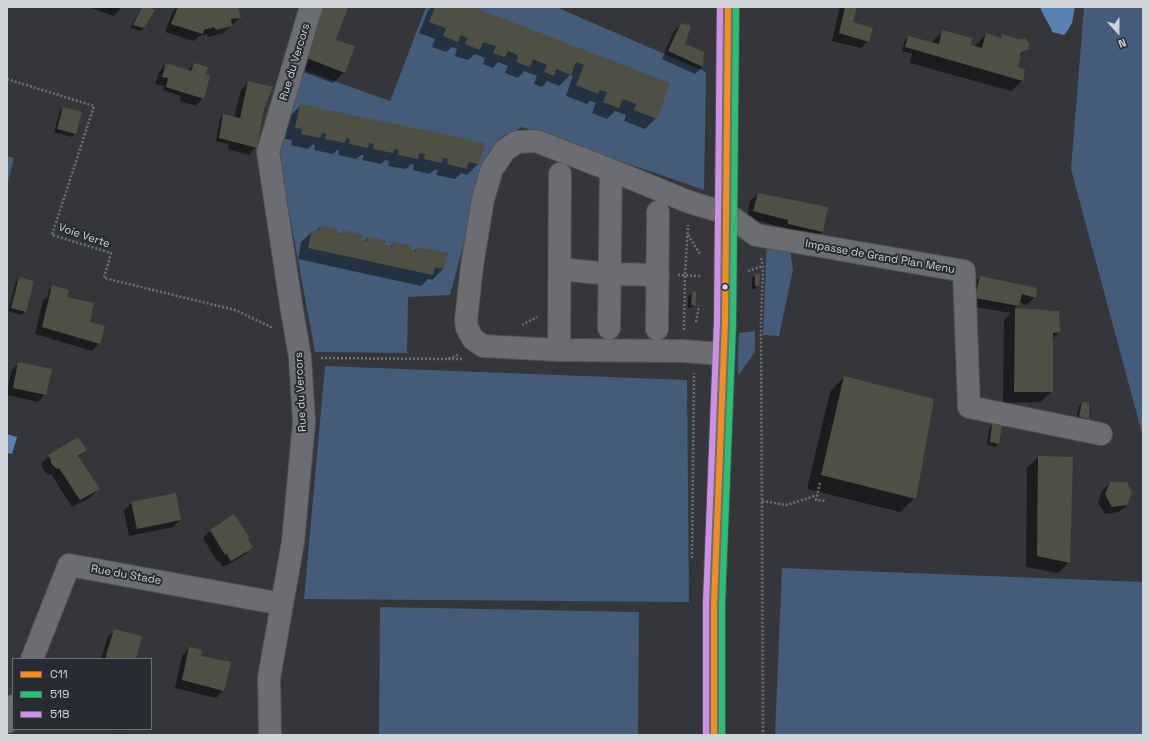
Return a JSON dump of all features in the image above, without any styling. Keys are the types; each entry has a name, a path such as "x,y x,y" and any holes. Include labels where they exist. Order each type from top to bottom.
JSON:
{"main road":[{"path":"714,735 714,603 722,354 725,322 728,7"}],"street":[{"name":"Rue du Vercors","path":"270,735 270,678 293,542 304,422 300,357 268,152 311,7"},
{"name":"Impasse de Grand Plan Menu","path":"483,346 473,339 467,328 466,320 472,266 483,199 492,169 505,150 517,142 536,141 689,202 726,213 756,235 964,272 969,407 1101,434"},
{"path":"609,328 610,170"},
{"path":"559,350 560,174"},
{"path":"657,329 658,212"},
{"path":"560,268 609,274 658,275"},
{"path":"483,346 689,359 722,354"},
{"name":"Rue du Stade","path":"32,658 69,565 282,604"},
{"path":"7,722 12,709"}],"path":[{"name":"Voie Verte","path":"7,79 94,106 52,235 111,252 104,278 235,310 279,331 295,331"},
{"path":"689,202 685,275 689,359 692,564"},
{"path":"687,235 700,254"},
{"path":"756,235 763,266 761,325 762,735"},
{"path":"748,271 763,266"},
{"path":"696,322 700,306"},
{"path":"516,328 560,308"},
{"path":"448,358 483,346"},
{"path":"300,357 463,359"},
{"path":"820,483 816,500 826,501"},
{"path":"762,501 787,505 817,495"}],"shaded area":[{"path":"426,7 556,7 706,72 704,190 522,127 500,138 488,153 450,295 408,297 407,353 315,352 280,163 281,140 301,69 390,101"},
{"path":"1040,7 1075,7 1072,23 1064,35 1052,32"},
{"path":"1084,7 1143,7 1143,437 1071,169"},
{"path":"7,156 14,158 7,186"},
{"path":"767,238 789,242 793,270 779,336 763,335"},
{"path":"755,331 755,352 738,376 739,333"},
{"path":"325,366 687,380 689,602 304,599"},
{"path":"7,434 17,437 12,454 7,453"},
{"path":"782,568 1143,582 1143,735 775,735"},
{"path":"380,607 639,612 638,735 379,735"}],"building":[{"path":"142,7 149,7 155,10 144,28 133,25"},
{"path":"178,7 238,7 241,18 231,19 232,26 216,30 214,27 204,30 203,34 171,24"},
{"path":"323,7 348,7 336,40 355,46 345,73 304,57"},
{"path":"435,7 473,7 670,83 657,119 634,110 636,104 623,99 619,108 603,102 607,92 600,90 598,94 576,85 584,65 576,62 571,75 556,69 554,76 544,72 547,65 533,59 530,67 516,62 518,55 508,51 505,57 493,53 496,46 483,42 480,50 465,44 468,38 461,35 458,42 443,36 446,28 429,22"},
{"path":"845,7 857,7 853,22 873,28 869,42 839,33"},
{"path":"681,23 691,26 685,44 704,52 703,67 668,51"},
{"path":"942,30 972,38 971,45 982,48 986,33 1001,38 1002,34 1019,39 1025,38 1029,43 1029,49 1021,53 1018,67 1025,70 1023,81 905,47 908,36 939,44"},
{"path":"166,63 191,71 194,63 208,67 206,74 210,76 204,99 166,87 168,78 162,77"},
{"path":"248,81 273,87 264,109 257,148 219,138 223,114 240,118"},
{"path":"300,104 485,143 479,164 468,162 467,169 447,164 448,159 443,158 442,163 424,159 425,154 419,153 418,159 398,155 399,150 394,149 393,153 373,149 374,144 369,143 368,148 349,144 350,139 346,138 345,143 325,139 326,134 322,133 320,138 301,134 302,129 295,128"},
{"path":"63,107 82,112 76,134 57,129"},
{"path":"758,193 828,207 823,232 788,224 788,220 753,211"},
{"path":"320,226 339,230 339,234 342,235 343,230 364,235 363,240 367,241 368,236 386,241 385,245 392,247 393,242 412,246 411,250 416,252 417,247 448,253 444,269 435,267 433,275 308,248 312,230 319,231"},
{"path":"755,274 760,274 759,286 755,286"},
{"path":"980,276 1037,288 1036,298 1022,294 1019,306 975,298"},
{"path":"19,277 34,281 26,312 11,308"},
{"path":"52,285 69,290 67,297 94,303 90,322 105,326 100,344 42,327"},
{"path":"692,292 696,292 696,305 691,305"},
{"path":"1015,308 1059,311 1060,332 1053,333 1053,392 1014,392"},
{"path":"18,362 52,369 46,395 13,388"},
{"path":"844,376 934,399 916,499 821,475"},
{"path":"1082,402 1089,403 1089,419 1079,417"},
{"path":"992,424 1002,426 999,444 990,442"},
{"path":"78,437 87,450 78,456 100,489 80,500 59,468 57,469 51,463 48,455"},
{"path":"1038,456 1073,457 1070,563 1037,556"},
{"path":"1110,482 1127,482 1132,493 1127,505 1112,507 1105,494"},
{"path":"176,493 181,520 137,529 131,502"},
{"path":"234,514 249,537 248,539 253,548 231,561 226,553 225,555 210,530"},
{"path":"114,629 142,636 136,658 105,658"},
{"path":"189,647 202,650 201,656 231,662 224,691 182,680"}],"transit line":[{"name":"518","path":"706,735 706,603 717,322 720,7"},
{"name":"C11","path":"714,735 714,603 725,322 728,7"},
{"name":"519","path":"722,735 722,603 733,322 736,7"}]}
